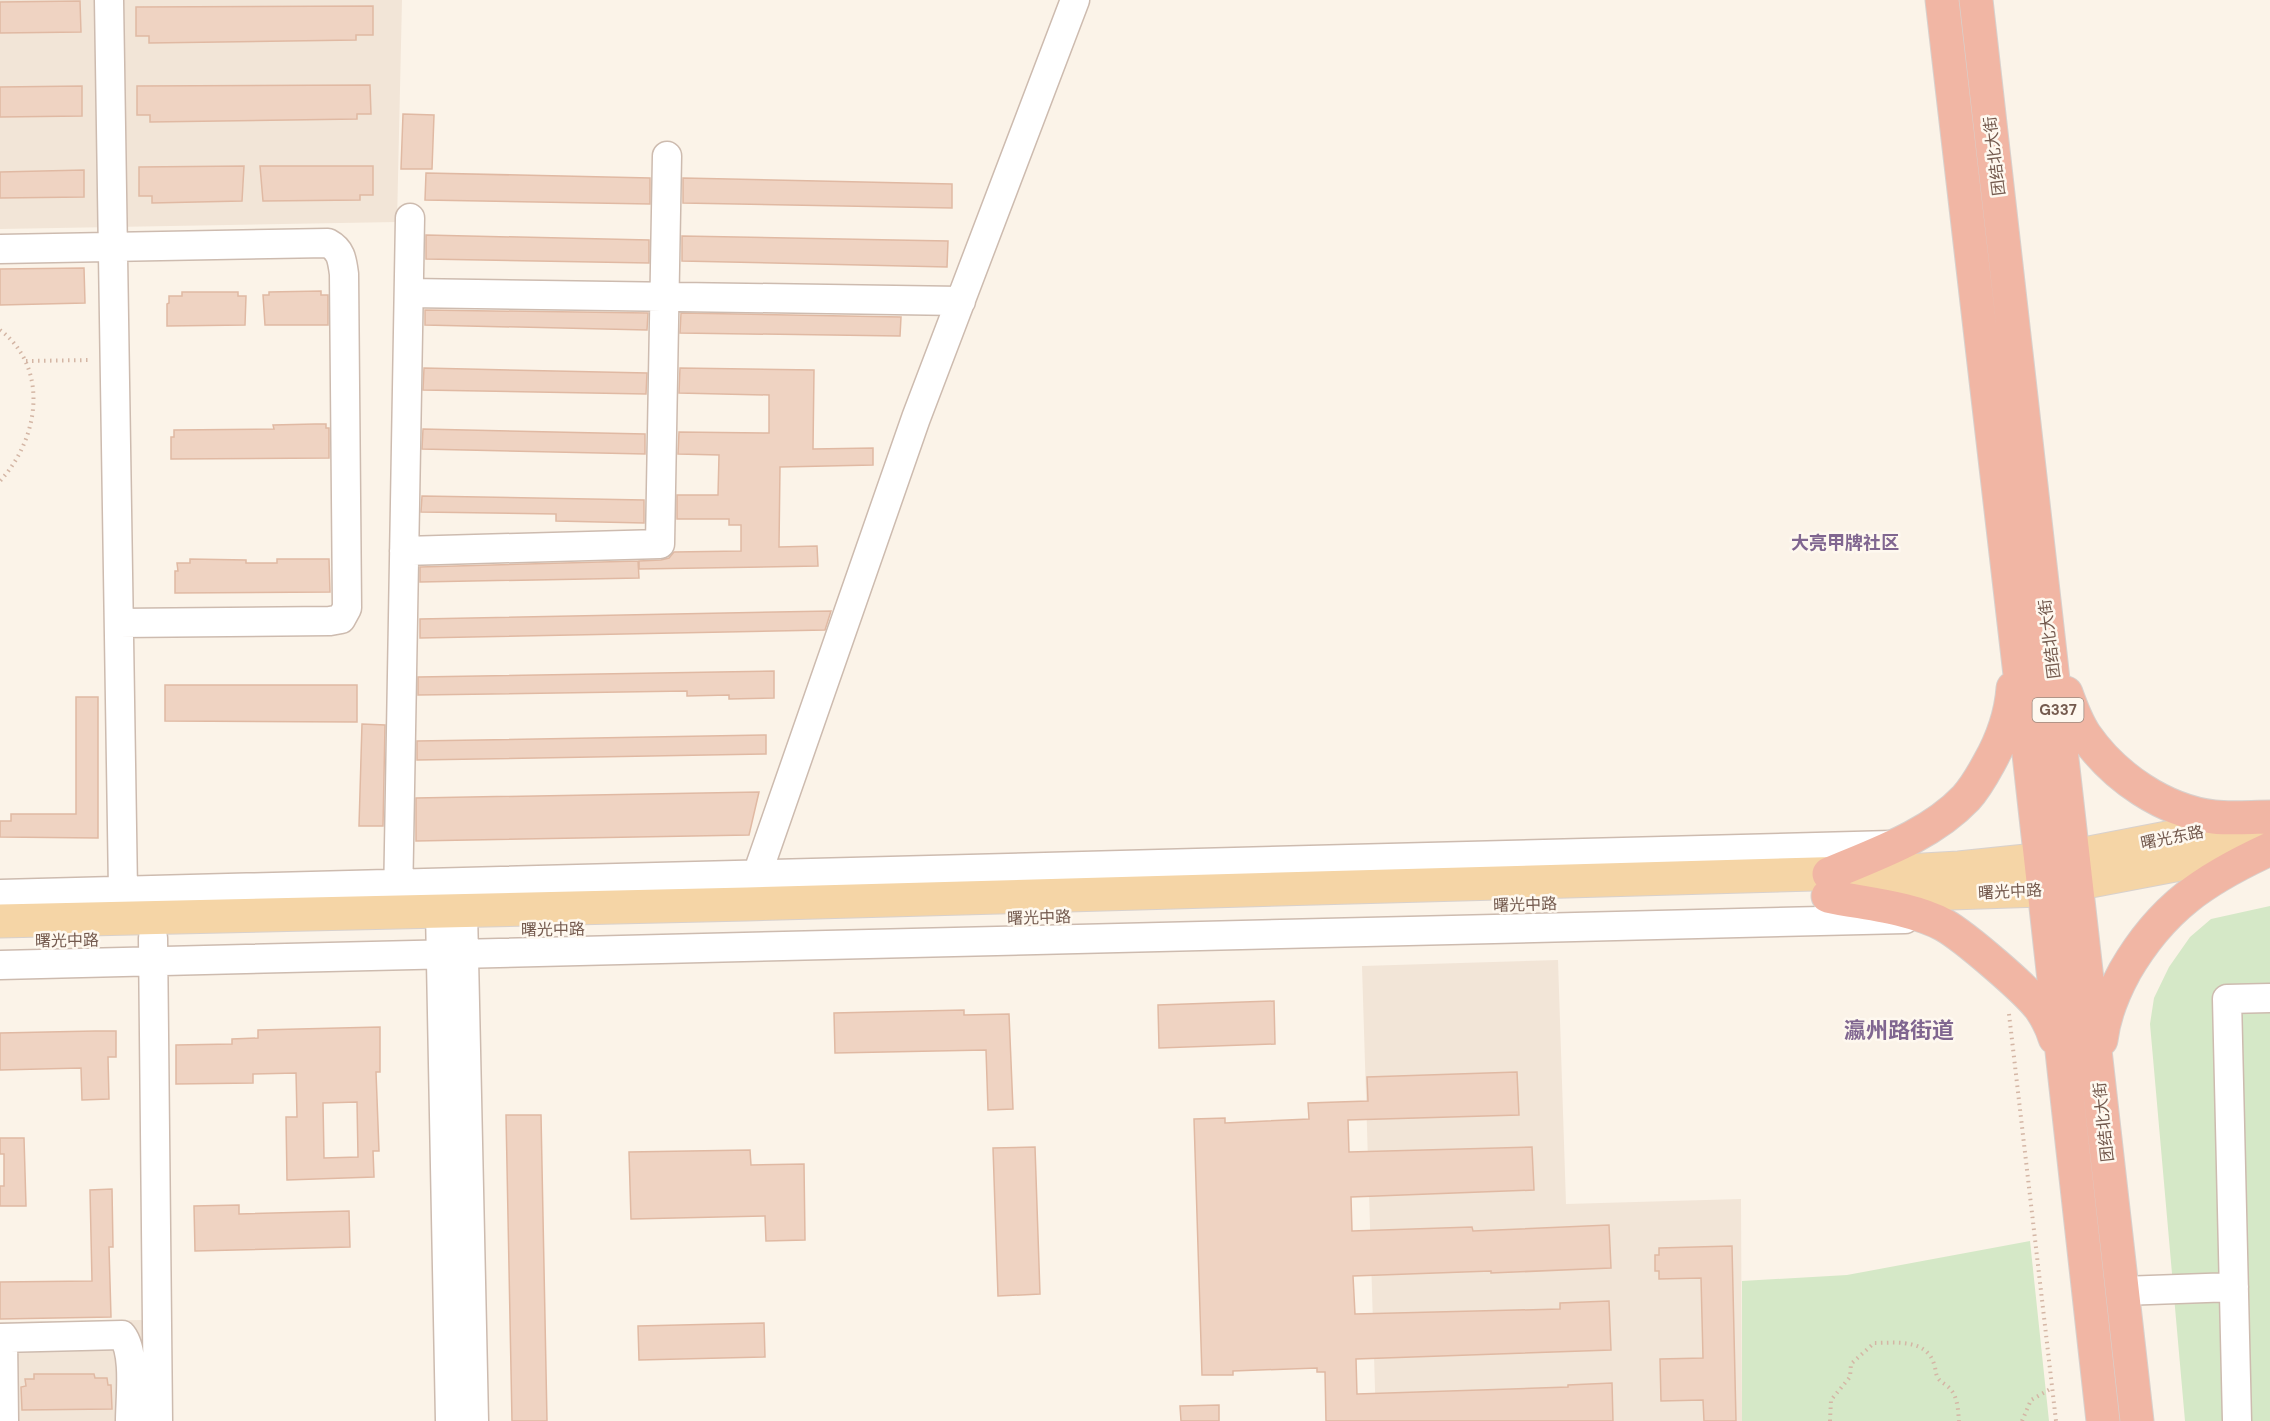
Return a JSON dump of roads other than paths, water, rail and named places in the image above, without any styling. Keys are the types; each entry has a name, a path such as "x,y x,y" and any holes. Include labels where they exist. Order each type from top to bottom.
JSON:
{"highway":[{"name":"团结北大街","path":"1942,0 2016,636 2103,1421"},
{"name":"团结北大街","path":"1976,0 2137,1421"},
{"path":"2049,633 2074,714 2084,734 2111,766 2151,794 2188,811 2213,817 2270,817"},
{"path":"1829,885 1894,845 1944,818 1967,797 1998,749 2007,724 2013,693 2016,636"},
{"path":"2097,1065 2104,1019 2115,990 2135,954 2156,925 2186,897 2203,885 2230,867 2270,848"},
{"path":"1829,885 1944,925 1961,937 2040,1008 2052,1028 2064,1078"}],"main road":[{"name":"曙光东路","path":"2075,871 2270,817"},
{"name":"曙光东路","path":"2075,871 2270,848"},
{"name":"曙光中路","path":"0,942 153,950 452,932 1829,885 1959,868 2042,875 2075,871"},
{"name":"曙光中路","path":"0,921 398,898 452,932 747,904 1829,885"}],"street":[{"path":"109,0 123,891"},
{"path":"747,904 916,418 1075,0"},
{"path":"404,551 660,544 667,156"},
{"path":"398,898 410,218"},
{"path":"0,249 328,243 337,248 342,258 347,608 341,619 330,621 119,623"},
{"path":"409,293 961,301"},
{"path":"0,894 123,891 398,898 757,873 1894,845"},
{"path":"452,932 1926,919"},
{"path":"450,1421 452,932"},
{"path":"452,932 474,1421"},
{"path":"0,965 153,950 159,1421"},
{"path":"2237,1421 2227,999 2270,998"},
{"path":"2122,1291 2234,1287"},
{"path":"4,1421 1,1338 122,1335 130,1355 130,1421"}],"district":[{"name":"大亮甲牌社区","path":"1845,543"},
{"name":"瀛州路街道","path":"1899,1030"}]}
